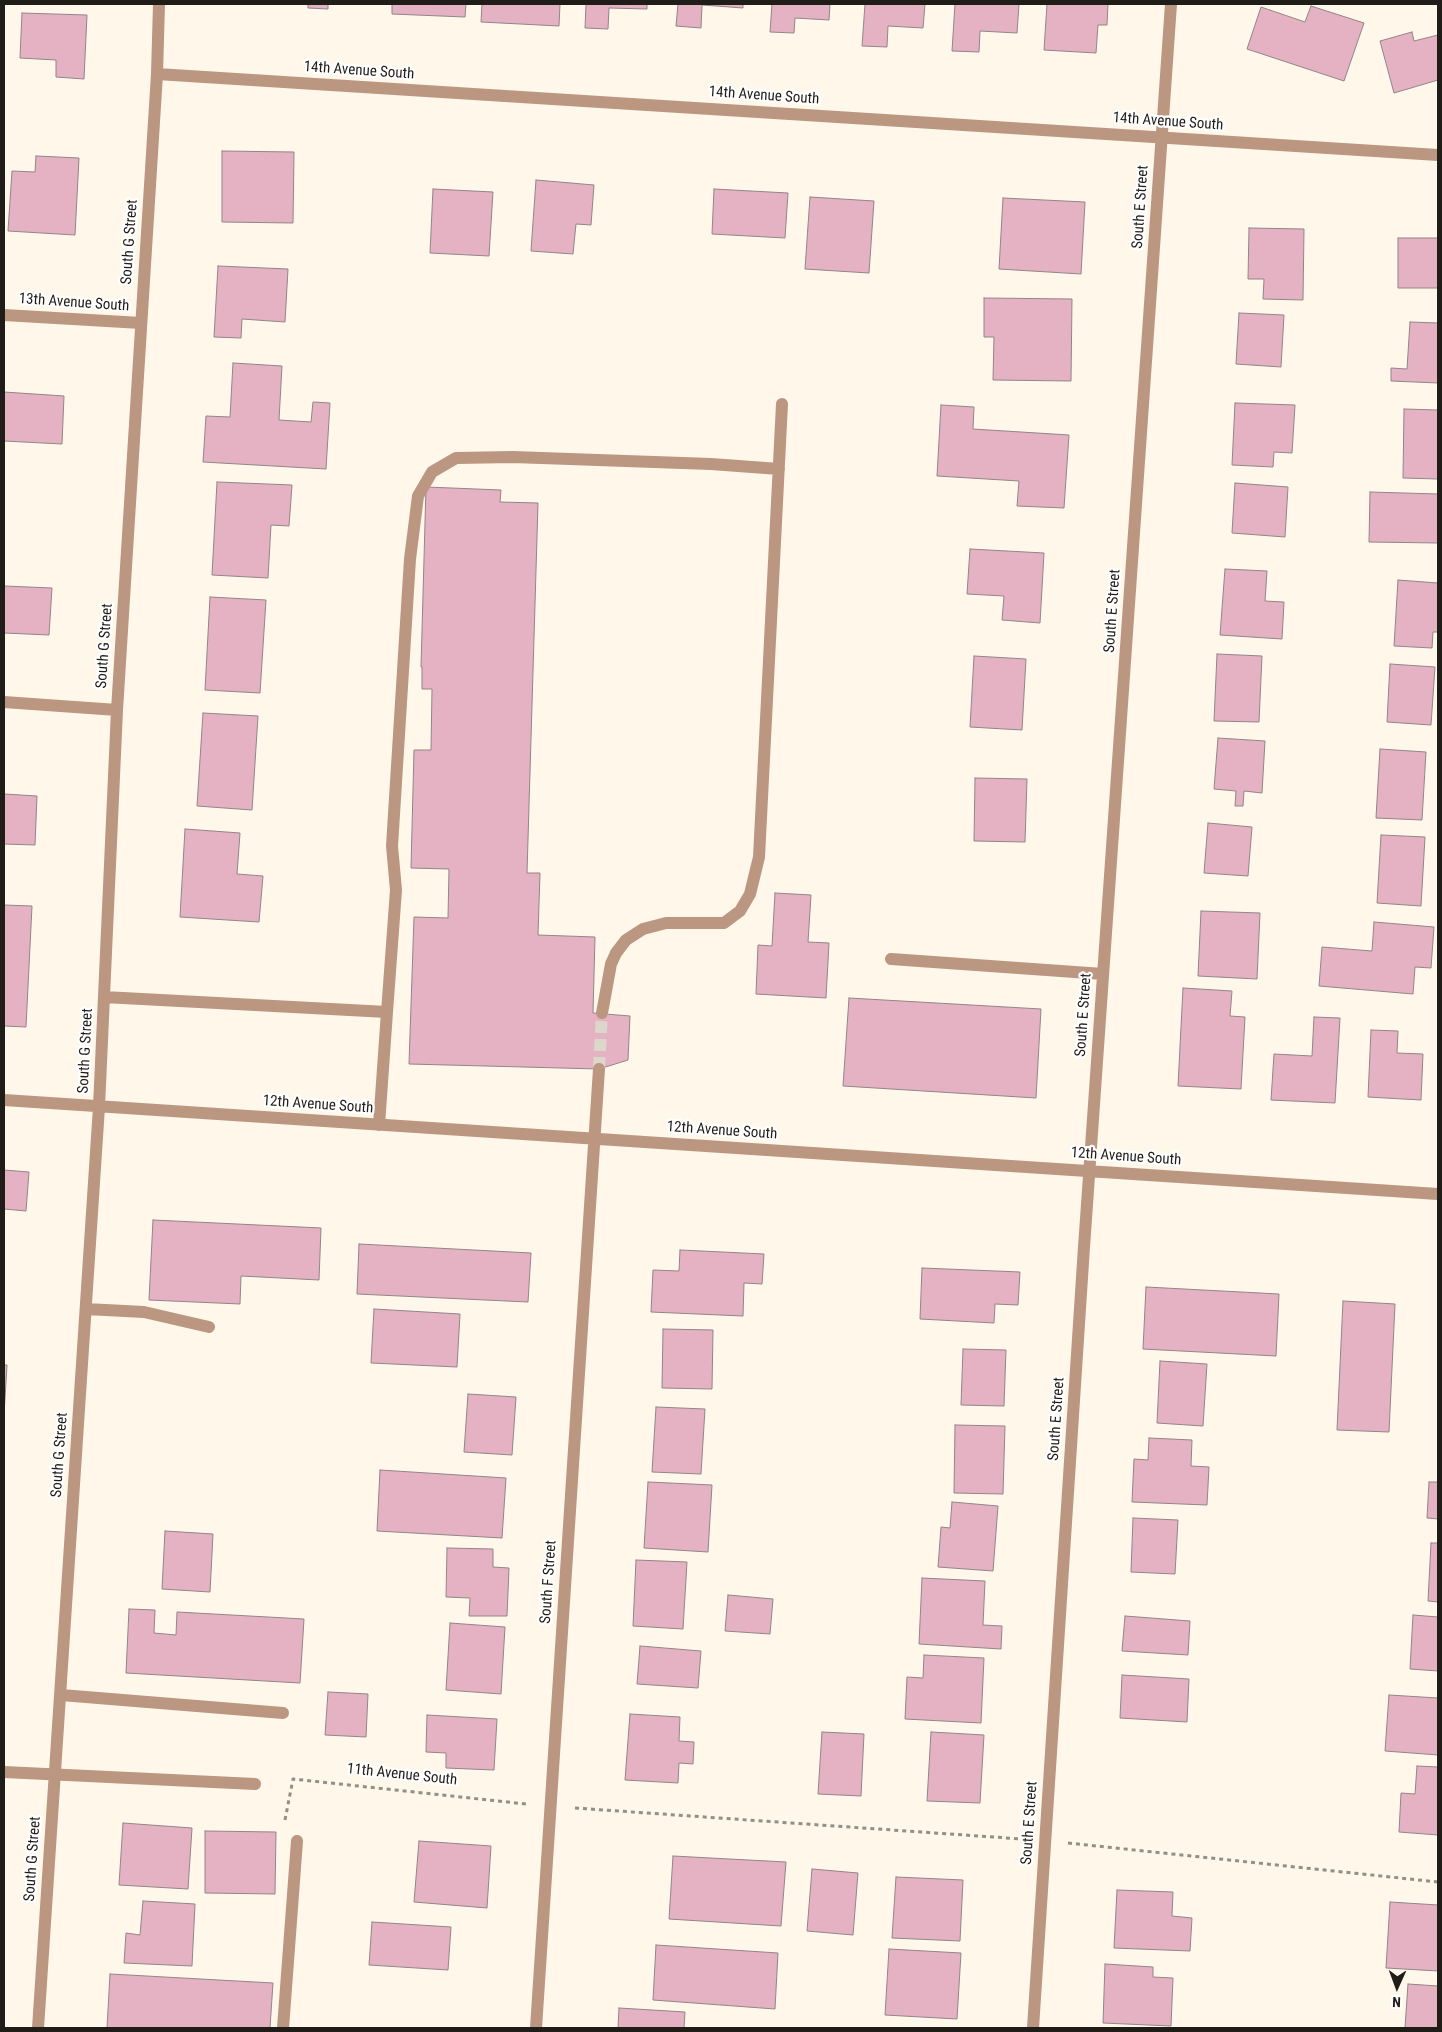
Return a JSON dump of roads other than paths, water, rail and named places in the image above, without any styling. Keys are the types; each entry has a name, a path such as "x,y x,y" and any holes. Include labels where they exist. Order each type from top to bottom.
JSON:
{"street":[{"path":"157,74 159,4"},
{"name":"South E Street","path":"1033,2028 1103,974 1171,4"},
{"name":"14th Avenue South","path":"157,74 1438,155"},
{"name":"South G Street","path":"38,2028 99,1107 117,710 157,74"},
{"name":"13th Avenue South","path":"4,315 142,323"},
{"path":"602,1013 611,964 616,953 626,940 643,930 666,923 724,923 740,911 750,894 759,857 782,404"},
{"path":"379,1125 396,890 392,846 410,559 418,496 432,472 456,458 513,457 711,464 779,469"},
{"path":"4,702 117,710"},
{"path":"891,959 1103,974"},
{"path":"104,998 387,1012"},
{"name":"South F Street","path":"536,2028 599,1070"},
{"name":"12th Avenue South","path":"4,1100 1438,1194"},
{"path":"86,1309 144,1312 209,1327"},
{"path":"61,1695 283,1714"},
{"path":"4,1772 255,1784"},
{"path":"283,2028 297,1841"}],"tunnel":[{"path":"599,1069 602,1013"}]}
